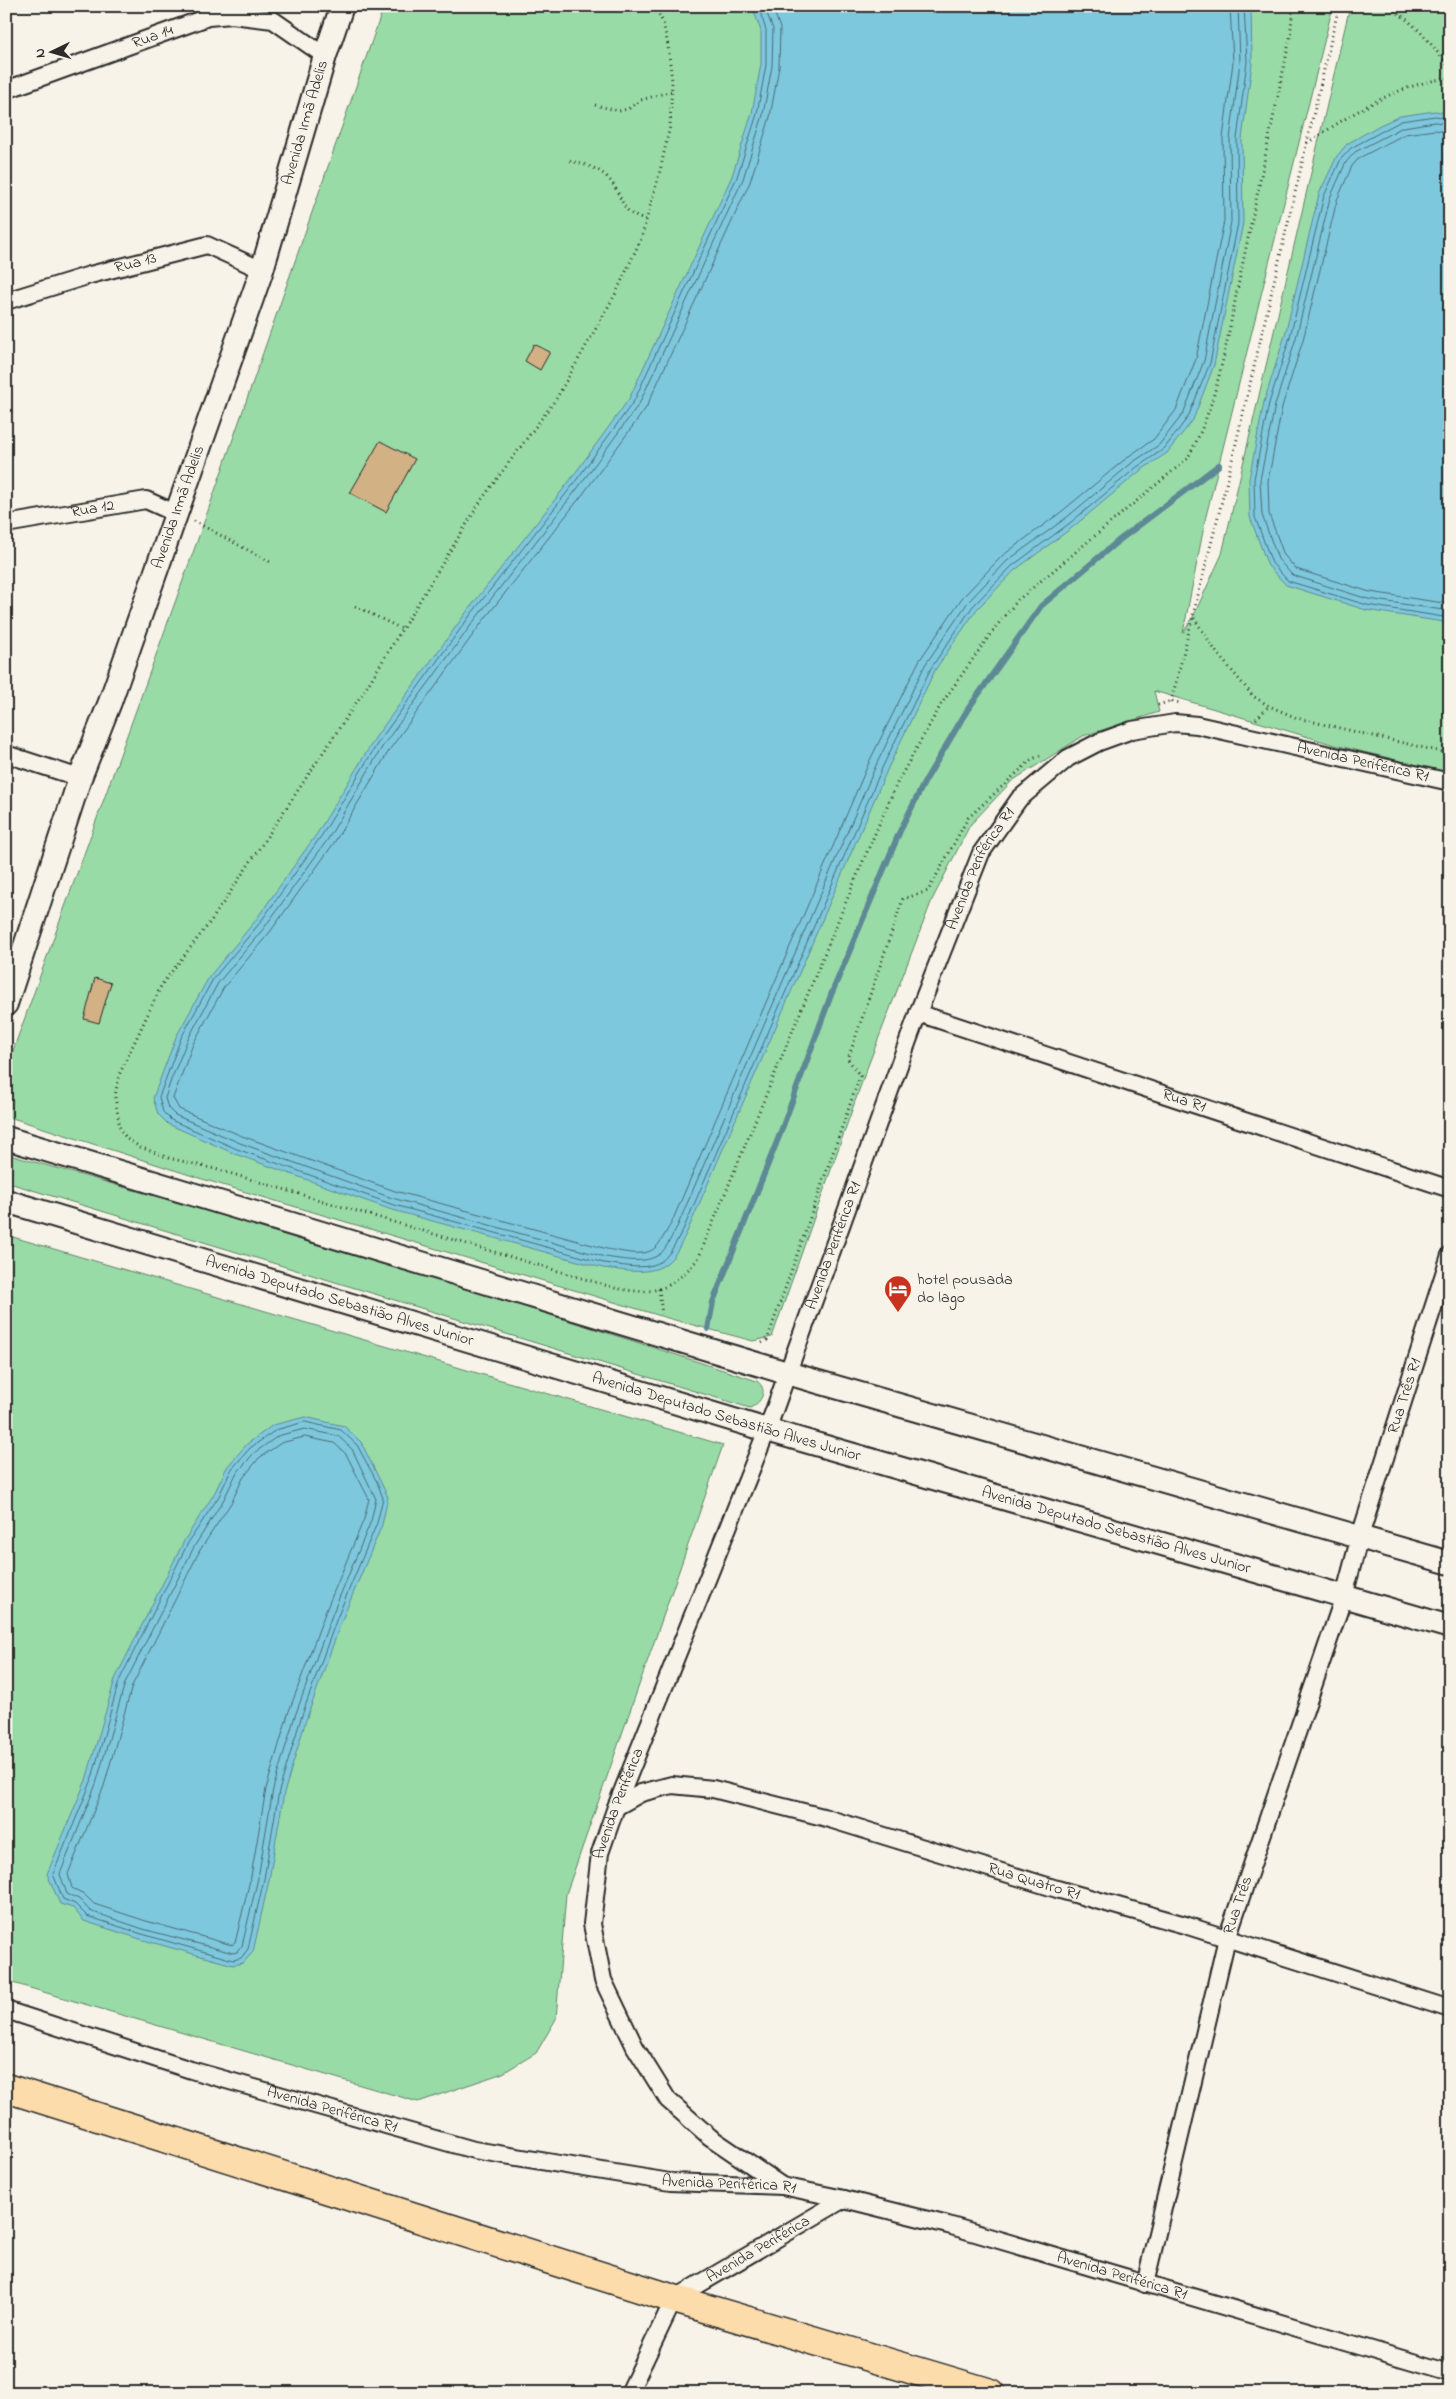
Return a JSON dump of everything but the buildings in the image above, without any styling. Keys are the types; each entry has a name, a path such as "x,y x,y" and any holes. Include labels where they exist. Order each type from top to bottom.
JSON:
{"highway":[{"path":"6,2088 674,2299 991,2393"}],"street":[{"name":"Avenida Irmã Adelis","path":"6,1004 80,778 110,702 262,270 325,56 342,6"},
{"name":"Rua 14","path":"6,90 208,17 216,16 232,15 273,20 325,56"},
{"name":"Rua 13","path":"6,301 90,275 207,245 262,270"},
{"name":"Rua 12","path":"6,524 146,500 175,513"},
{"name":"Avenida Periférica R1","path":"787,1373 918,1013 981,853 1019,799 1068,758 1099,742 1132,730 1176,723 1197,725 1450,782"},
{"path":"6,754 80,778"},
{"name":"Rua R1","path":"918,1013 1450,1189"},
{"path":"6,1138 787,1373 1450,1563"},
{"name":"Avenida Deputado Sebastião Alves Junior","path":"6,1201 767,1430 1450,1627"},
{"name":"Rua Três R1","path":"1360,1536 1450,1255"},
{"name":"Avenida Periférica","path":"782,2186 710,2137 668,2100 635,2047 603,1980 592,1924 600,1853 616,1807 767,1430 787,1373"},
{"name":"Rua Três","path":"1146,2284 1227,1938 1344,1596 1360,1536"},
{"name":"Rua Quatro R1","path":"616,1807 641,1793 672,1785 712,1789 823,1817 1057,1889 1227,1938 1450,2009"},
{"name":"Avenida Periférica R1","path":"6,2010 191,2070 474,2150 670,2182 782,2186 844,2199 948,2225 1450,2373"},
{"name":"Avenida Periférica","path":"674,2299 844,2199"},
{"path":"629,2393 674,2299"}],"path":[{"path":"654,6 663,22 672,91 670,126 641,240 616,293 556,399 482,499 366,688 227,896 162,984 119,1075 115,1096 120,1129 127,1138 140,1147 169,1158 343,1206 614,1288 638,1293 672,1285 698,1259 898,781 942,703 1018,600 1186,459 1197,442 1207,415 1227,338 1290,38 1293,6"},
{"path":"1176,723 1171,701 1194,617 1339,6"},
{"path":"1386,6 1405,16 1422,33 1450,68"},
{"path":"1307,143 1363,107 1415,84 1450,78"},
{"path":"595,105 619,111 628,109 641,100 672,91"},
{"path":"570,161 590,166 606,176 618,191 628,213 646,220"},
{"path":"175,513 272,562"},
{"path":"355,606 402,629"},
{"path":"1194,617 1217,653 1254,696 1269,706 1297,718 1450,754"}],"green space":[{"path":"384,6 1333,6 1206,516 1183,633 1193,617 1222,554 1350,6 1450,6 1450,773 1335,745 1154,691 1159,712 1083,736 1012,781 970,825 932,900 864,1076 772,1337 753,1341 671,1319 199,1178 6,1116 6,1070 203,525"},
{"path":"6,1154 289,1235 664,1351 757,1381 763,1388 762,1396 750,1408 6,1182"},
{"path":"6,1235 723,1445 566,1894 556,2019 536,2053 503,2073 418,2102 6,1981"}],"water":[{"path":"752,6 1248,6 1251,10 1252,63 1242,139 1243,223 1214,365 1193,420 1167,453 1140,471 1073,527 1015,570 977,609 935,670 888,768 679,1248 674,1256 661,1267 645,1271 628,1271 603,1268 389,1209 235,1154 168,1124 158,1114 153,1098 176,1037 209,977 255,921 318,832 375,738 468,610 568,483 629,399 732,176 752,113 761,64 761,31"},
{"path":"1435,111 1450,114 1450,623 1366,610 1286,585 1268,566 1250,517 1249,479 1264,402 1285,335 1319,194 1337,156 1347,144 1400,116"},
{"path":"305,1417 344,1426 361,1442 388,1497 382,1525 342,1620 306,1720 284,1793 269,1880 253,1952 243,1963 233,1965 84,1921 73,1908 60,1904 47,1874 86,1780 115,1679 184,1541 214,1494 227,1467 247,1444 273,1425"}],"waterway":[{"path":"708,1329 713,1302 780,1134 831,995 900,831 925,781 968,709 1041,606 1118,541 1219,465"}],"place":[{"name":"hotel pousada do lago","path":"898,1313"}]}
